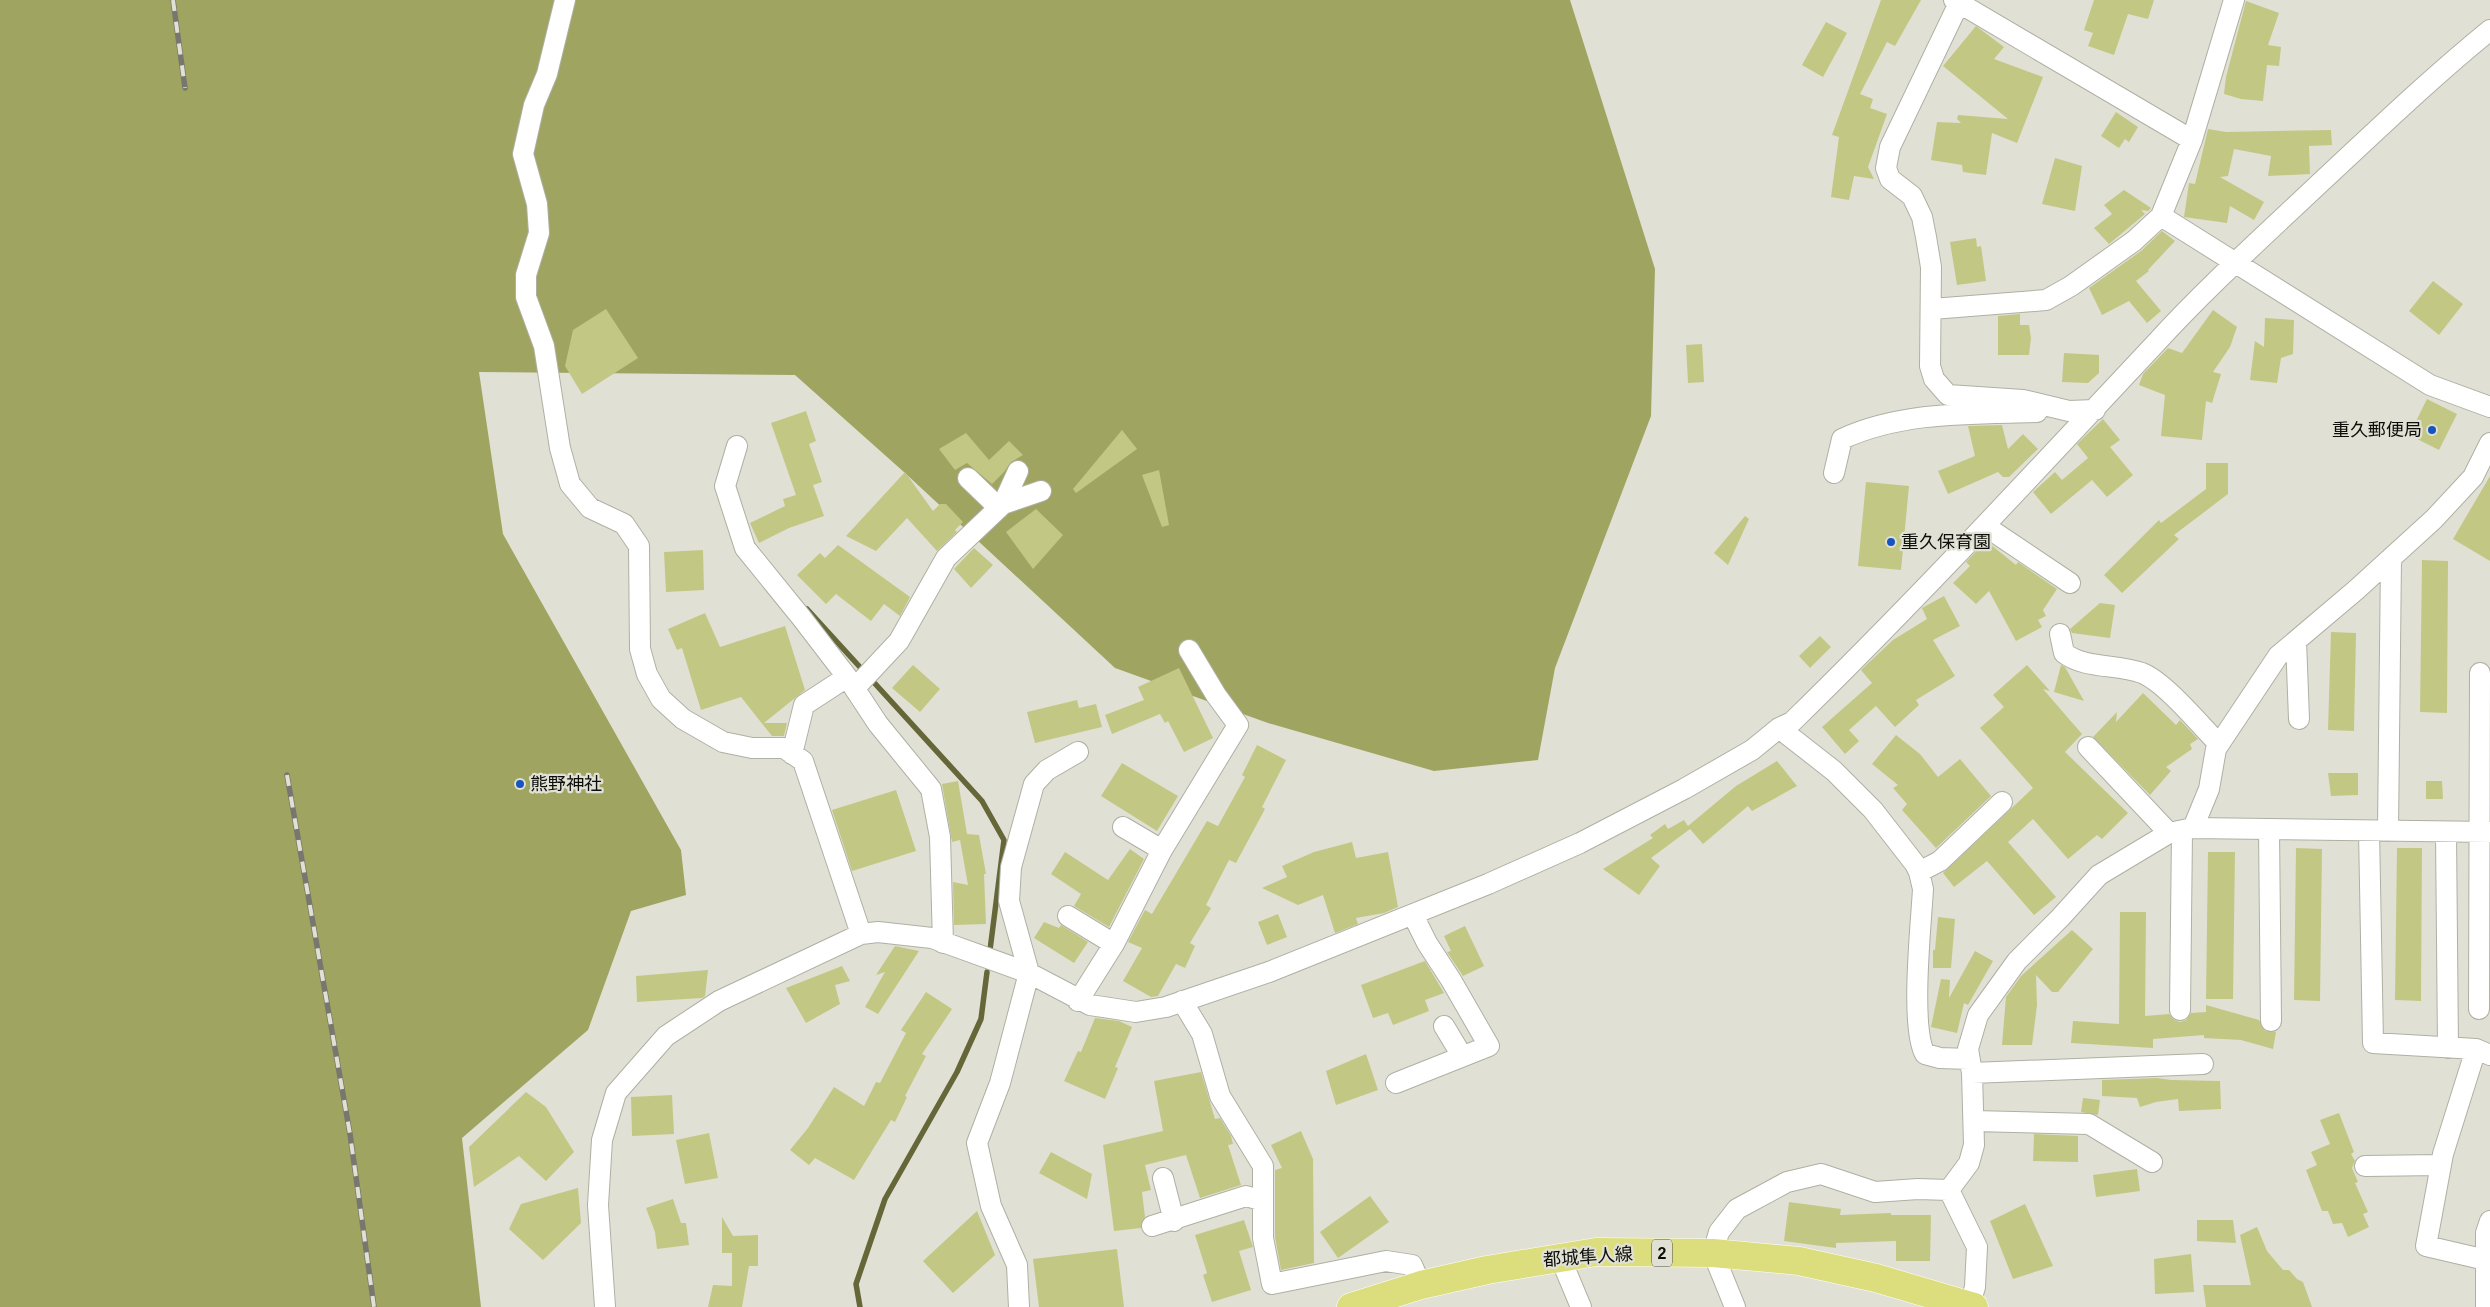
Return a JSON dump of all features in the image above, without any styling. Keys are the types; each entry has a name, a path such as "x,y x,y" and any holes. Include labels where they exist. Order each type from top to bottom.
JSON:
{"main road":[{"name":"都城隼人線","path":"1351,1307 1421,1285 1487,1270 1596,1252 1713,1253 1799,1261 1876,1278 1971,1306"}],"street":[{"path":"565,0 547,74 534,105 523,154 537,204 539,233 526,275 526,297 544,346 560,448 570,484 590,508 624,524 640,546 640,649 647,674 661,699 683,719 723,742 752,748 784,748 803,761 861,934"},
{"path":"1932,310 2046,300 2072,286 2134,241 2161,216 2192,140 2234,0"},
{"path":"2069,411 2023,400 1948,395 1934,379 1930,366 1931,267 1922,217 1912,196 1890,179 1886,168 1890,146 1956,2 2192,140"},
{"path":"605,1307 598,1205 602,1140 616,1093 666,1036 712,1006 813,955 861,934 908,934 943,943 1029,974 1078,1001 1090,1005 1136,1012 1182,1001 1269,972 1488,884 1588,838 1684,789 1752,750 1779,728 1792,722 1872,644 2095,410 2155,343 2234,264 2441,70 2490,30"},
{"path":"2161,216 2234,264 2430,385 2490,407"},
{"path":"1834,473 1842,439 1866,428 1922,416 2095,410"},
{"path":"2180,1010 2182,831 2209,788 2216,749 2278,656 2434,519 2473,477 2490,443"},
{"path":"737,446 725,486 745,548 859,679 878,724 931,789 940,837 943,943"},
{"path":"792,754 804,705 859,679 899,641 946,558 1001,506 1018,471"},
{"path":"968,478 1001,506"},
{"path":"1001,506 1041,491"},
{"path":"1985,526 2070,583"},
{"path":"2391,558 2379,831 2373,1043 2483,1052 2440,1165 2426,1246 2486,1260"},
{"path":"2060,634 2064,653 2073,660 2131,669 2145,675 2161,686 2219,744"},
{"path":"2296,641 2299,719"},
{"path":"1078,1001 1114,944 1162,850 1238,725 1216,695 1189,650"},
{"path":"2479,1009 2485,832 2480,673"},
{"path":"1779,728 1834,771 1873,810 1920,872 1923,889 1918,1019 1920,1044 1926,1054 1970,1066 2203,1064"},
{"path":"2088,747 2182,831"},
{"path":"1019,1307 1017,1265 991,1206 977,1143 1000,1083 1029,974 1009,902 1011,867 1034,784 1047,770 1078,752"},
{"path":"1920,872 1940,861 2002,802"},
{"path":"1123,828 1162,850"},
{"path":"2269,830 2271,1021"},
{"path":"1949,1190 1969,1163 1974,1145 1968,1049 1978,1015 2017,961 2099,875 2182,831 2485,832"},
{"path":"2446,832 2448,1048"},
{"path":"1396,1083 1489,1046 1451,980 1427,944 1413,914"},
{"path":"1068,916 1114,944"},
{"path":"1182,1001 1202,1034 1220,1096 1263,1166 1263,1238 1272,1284 1386,1261 1412,1265 1421,1285"},
{"path":"1444,1026 1462,1056"},
{"path":"1974,1121 2089,1124 2152,1162"},
{"path":"2365,1166 2440,1165"},
{"path":"1735,1307 1713,1253 1719,1232 1737,1209 1787,1182 1821,1174 1876,1192 1918,1189 1949,1190"},
{"path":"1163,1178 1174,1220"},
{"path":"1949,1190 1977,1248 1975,1287 1971,1306"},
{"path":"1152,1226 1246,1196 1263,1201"},
{"path":"2486,1307 2486,1233 2490,1221"},
{"path":"1560,1257 1581,1307"}],"green space":[{"path":"0,0 1570,0 1655,269 1651,416 1555,668 1538,760 1434,771 1268,723 1115,668 905,473 795,375 479,372 503,534 681,850 686,895 631,911 588,1030 462,1138 481,1307 0,1307"}],"building":[{"path":"1881,0 1921,0 1895,46 1887,42 1860,94 1873,99 1870,108 1887,114 1868,167 1874,179 1854,176 1849,200 1831,197 1839,137 1832,135"},
{"path":"2094,0 2154,0 2148,19 2128,14 2114,55 2088,46 2093,33 2084,30"},
{"path":"2246,1 2279,13 2268,45 2281,47 2279,66 2267,65 2263,101 2241,99 2224,94 2226,77"},
{"path":"1826,22 1847,33 1823,77 1802,65"},
{"path":"1976,26 2004,47 1994,59 2043,77 2017,143 1992,133 1986,175 1963,172 1962,165 1931,160 1937,122 1961,123 1957,119 1958,115 2008,119 1943,66"},
{"path":"2116,112 2138,127 2129,142 2125,139 2119,148 2101,136"},
{"path":"2208,129 2226,132 2331,130 2332,145 2309,146 2310,174 2268,176 2271,156 2234,149 2228,176 2220,177 2264,202 2254,220 2230,206 2227,223 2184,217 2189,183 2195,184"},
{"path":"2055,158 2082,166 2075,211 2042,204"},
{"path":"2124,190 2151,208 2148,211 2141,210 2145,214 2109,244 2094,228 2112,214 2104,205"},
{"path":"2162,231 2175,241 2149,271 2136,281 2161,311 2147,323 2129,301 2102,315 2089,288 2141,251"},
{"path":"1976,238 1977,247 1981,246 1986,281 1957,285 1950,242"},
{"path":"2433,281 2463,304 2439,335 2409,311"},
{"path":"606,309 638,358 582,394 565,366 573,330"},
{"path":"2213,310 2237,327 2230,347 2213,372 2221,374 2212,403 2206,401 2202,440 2161,436 2165,395 2139,385 2143,374 2168,348 2182,353"},
{"path":"2020,314 2020,325 2029,325 2031,338 2029,355 1998,355 1998,316"},
{"path":"2265,318 2294,320 2293,354 2281,358 2277,383 2250,380 2255,341 2264,347"},
{"path":"1702,344 1704,382 1688,383 1686,345"},
{"path":"2064,353 2099,355 2099,373 2088,383 2062,382"},
{"path":"2427,399 2457,414 2439,450 2409,435"},
{"path":"806,411 816,441 809,444 822,482 813,485 824,516 789,528 759,543 750,523 785,506 783,499 796,495 771,423"},
{"path":"2103,419 2120,440 2110,447 2133,475 2107,497 2092,480 2051,514 2033,492 2055,472 2062,480 2088,458 2077,444"},
{"path":"2002,425 2008,449 2023,434 2038,449 2009,477 2003,477 1998,472 1948,494 1938,471 1975,456 1968,426"},
{"path":"1122,430 1137,449 1076,493 1073,489"},
{"path":"966,433 989,460 1009,441 1023,455 1011,462 992,484 967,463 955,470 939,449"},
{"path":"2206,463 2228,463 2228,494 2174,535 2179,539 2122,593 2104,575 2159,520 2161,523 2206,489"},
{"path":"1159,470 1169,525 1162,527 1142,475"},
{"path":"905,472 933,511 940,504 946,504 963,522 955,530 957,532 937,551 907,518 876,551 846,536"},
{"path":"2490,476 2490,561 2453,539"},
{"path":"1866,482 1909,486 1901,570 1858,566"},
{"path":"1036,509 1063,535 1033,569 1006,532"},
{"path":"1745,516 1749,519 1728,565 1714,553"},
{"path":"1986,541 2016,565 2018,562 2057,589 2043,610 2046,616 2038,620 2042,627 2016,641 1989,591 1976,604 1953,583 1970,566 1966,562"},
{"path":"838,545 910,597 900,616 884,604 871,621 836,594 826,604 797,575 820,553 825,558"},
{"path":"974,548 993,565 971,588 954,569"},
{"path":"703,550 704,590 666,592 664,552"},
{"path":"2422,560 2448,561 2447,713 2420,712"},
{"path":"1944,596 1960,626 1933,640 1955,676 1916,700 1919,705 1895,727 1876,706 1849,730 1859,741 1845,754 1822,727 1872,683 1861,670 1893,640 1927,619 1922,608"},
{"path":"2100,603 2115,605 2110,638 2072,633 2070,629"},
{"path":"705,613 720,647 785,626 805,690 764,723 787,723 784,736 772,736 741,697 701,710 682,648 677,650 668,629"},
{"path":"2331,632 2356,633 2354,731 2328,730"},
{"path":"1820,636 1831,647 1810,668 1799,656"},
{"path":"913,665 940,689 920,712 892,688"},
{"path":"2027,665 2050,691 2043,689 2082,734 2065,752 2128,813 2102,839 2097,835 2068,859 2033,819 2008,842 2056,897 2034,915 1987,861 1954,887 1943,873 2033,788 1980,728 2004,707 1993,695"},
{"path":"2061,665 2065,667 2084,701 2054,692"},
{"path":"1179,668 1213,738 1184,752 1168,721 1165,723 1160,714 1112,734 1105,715 1144,700 1138,687"},
{"path":"2143,693 2176,725 2180,720 2198,739 2190,744 2192,749 2166,767 2171,771 2150,795 2093,737 2117,712 2116,722"},
{"path":"1077,700 1079,708 1096,704 1102,727 1035,743 1027,712"},
{"path":"1896,735 1920,754 1938,777 1960,759 1991,796 1936,848 1902,810 1907,804 1893,788 1898,785 1872,764"},
{"path":"1257,745 1286,760 1262,807 1265,809 1236,863 1229,860 1206,905 1211,908 1190,943 1195,946 1185,968 1176,964 1158,996 1151,997 1123,981 1142,948 1128,942 1145,910 1152,914 1207,821 1218,826 1245,777 1242,775"},
{"path":"1777,761 1797,786 1752,811 1748,806 1703,844 1690,829 1651,858 1660,866 1639,895 1603,869 1653,838 1650,835 1665,824 1668,829 1684,820 1688,826 1736,786"},
{"path":"1122,763 1178,796 1157,831 1101,796"},
{"path":"2328,773 2358,773 2358,795 2331,796"},
{"path":"958,781 967,834 979,835 986,874 984,874 986,924 954,925 953,882 968,885 960,840 952,842 942,784"},
{"path":"2426,781 2442,781 2443,799 2426,799"},
{"path":"896,790 916,851 852,871 832,810"},
{"path":"1352,842 1356,858 1388,852 1398,907 1384,913 1356,918 1358,924 1335,933 1323,895 1298,905 1262,888 1287,877 1282,866 1314,852"},
{"path":"2296,848 2322,849 2320,1001 2294,1000"},
{"path":"2397,848 2422,848 2421,1001 2395,1000"},
{"path":"1130,849 1144,859 1109,927 1074,906 1081,894 1051,874 1065,852 1108,880"},
{"path":"2208,852 2235,852 2233,999 2206,999"},
{"path":"2120,912 2146,912 2145,1016 2169,1014 2174,1020 2180,1022 2186,1020 2191,1013 2206,1012 2206,1005 2259,1020 2265,1031 2276,1032 2273,1049 2241,1040 2204,1038 2204,1035 2153,1039 2153,1048 2071,1043 2073,1021 2119,1024"},
{"path":"1278,914 1287,937 1267,945 1258,922"},
{"path":"1938,917 1955,919 1951,968 1933,968 1933,950 1935,950"},
{"path":"1044,922 1059,928 1061,925 1088,942 1074,963 1034,938"},
{"path":"1465,926 1484,966 1463,976 1447,952 1451,951 1444,936"},
{"path":"2072,930 2093,949 2058,992 2052,992 2036,975 2037,1005 2032,1045 2002,1045 2006,997 2021,976"},
{"path":"895,946 919,951 878,1014 865,1007 885,972 876,975"},
{"path":"1975,951 1993,961 1968,1005 1964,1003 1957,1033 1931,1027 1941,979 1950,980 1949,998"},
{"path":"1425,961 1444,993 1425,1000 1429,1011 1393,1025 1388,1013 1373,1018 1361,985"},
{"path":"842,966 850,981 835,985 840,1004 806,1023 786,988"},
{"path":"708,970 705,996 702,998 637,1002 636,976"},
{"path":"926,992 952,1009 922,1054 926,1056 905,1096 907,1097 895,1122 891,1120 854,1180 815,1158 809,1165 790,1150 808,1128 834,1087 864,1106 876,1082 880,1083 906,1033 901,1030"},
{"path":"1095,1018 1119,1021 1132,1027 1115,1067 1118,1068 1105,1099 1064,1081 1078,1051 1081,1052"},
{"path":"1366,1054 1378,1090 1336,1105 1326,1071"},
{"path":"1201,1072 1215,1119 1220,1118 1231,1136 1233,1144 1228,1145 1241,1185 1200,1198 1186,1155 1145,1165 1151,1190 1142,1192 1145,1217 1141,1228 1114,1231 1103,1145 1163,1131 1154,1081"},
{"path":"2157,1078 2220,1081 2221,1109 2179,1111 2178,1099 2156,1102 2140,1107 2137,1098 2102,1096 2102,1080"},
{"path":"526,1092 546,1107 574,1152 546,1181 519,1156 474,1187 469,1147"},
{"path":"672,1095 674,1134 632,1136 631,1097"},
{"path":"2083,1098 2100,1100 2098,1115 2081,1112"},
{"path":"2339,1113 2354,1152 2351,1154 2355,1161 2352,1168 2358,1182 2355,1183 2368,1212 2363,1214 2369,1227 2348,1237 2342,1223 2333,1224 2328,1211 2322,1211 2306,1170 2317,1165 2311,1152 2330,1144 2320,1120"},
{"path":"1301,1131 1313,1159 1314,1263 1281,1270 1275,1237 1275,1170 1282,1168 1271,1145"},
{"path":"709,1133 718,1178 685,1184 676,1140"},
{"path":"2034,1134 2078,1136 2078,1162 2033,1161"},
{"path":"1051,1152 1092,1174 1087,1199 1039,1173"},
{"path":"2137,1169 2140,1191 2096,1197 2093,1175"},
{"path":"578,1188 581,1223 543,1260 509,1229 521,1204"},
{"path":"1370,1196 1389,1222 1338,1258 1320,1232"},
{"path":"673,1199 681,1223 686,1223 689,1245 657,1249 655,1232 646,1208"},
{"path":"1789,1202 1841,1209 1840,1215 1891,1213 1891,1215 1931,1215 1930,1261 1896,1261 1896,1241 1836,1243 1836,1248 1784,1241"},
{"path":"2025,1204 2053,1266 2013,1279 1990,1221"},
{"path":"977,1211 995,1255 953,1293 923,1261"},
{"path":"722,1217 733,1236 758,1235 758,1266 749,1266 742,1307 708,1307 713,1285 732,1286 732,1253 722,1253"},
{"path":"1244,1220 1253,1247 1239,1251 1251,1290 1212,1302 1203,1275 1207,1273 1195,1235"},
{"path":"2197,1220 2233,1220 2236,1243 2197,1241"},
{"path":"2257,1227 2267,1251 2283,1270 2289,1270 2297,1279 2303,1282 2312,1307 2206,1307 2203,1285 2251,1285 2240,1235"},
{"path":"1117,1249 1124,1307 1039,1307 1033,1259"},
{"path":"2191,1254 2194,1292 2155,1294 2154,1259"}],"waterway":[{"path":"807,609 982,801 1004,840 990,950"},
{"path":"860,1307 856,1284 885,1199 957,1072 981,1019 987,972"}],"railway":[{"path":"173,0 185,88"},
{"path":"287,775 350,1134 374,1307"}],"place":[{"name":"重久郵便局","path":"2432,430"},
{"name":"重久保育園","path":"1891,542"},
{"name":"熊野神社","path":"520,784"}]}
